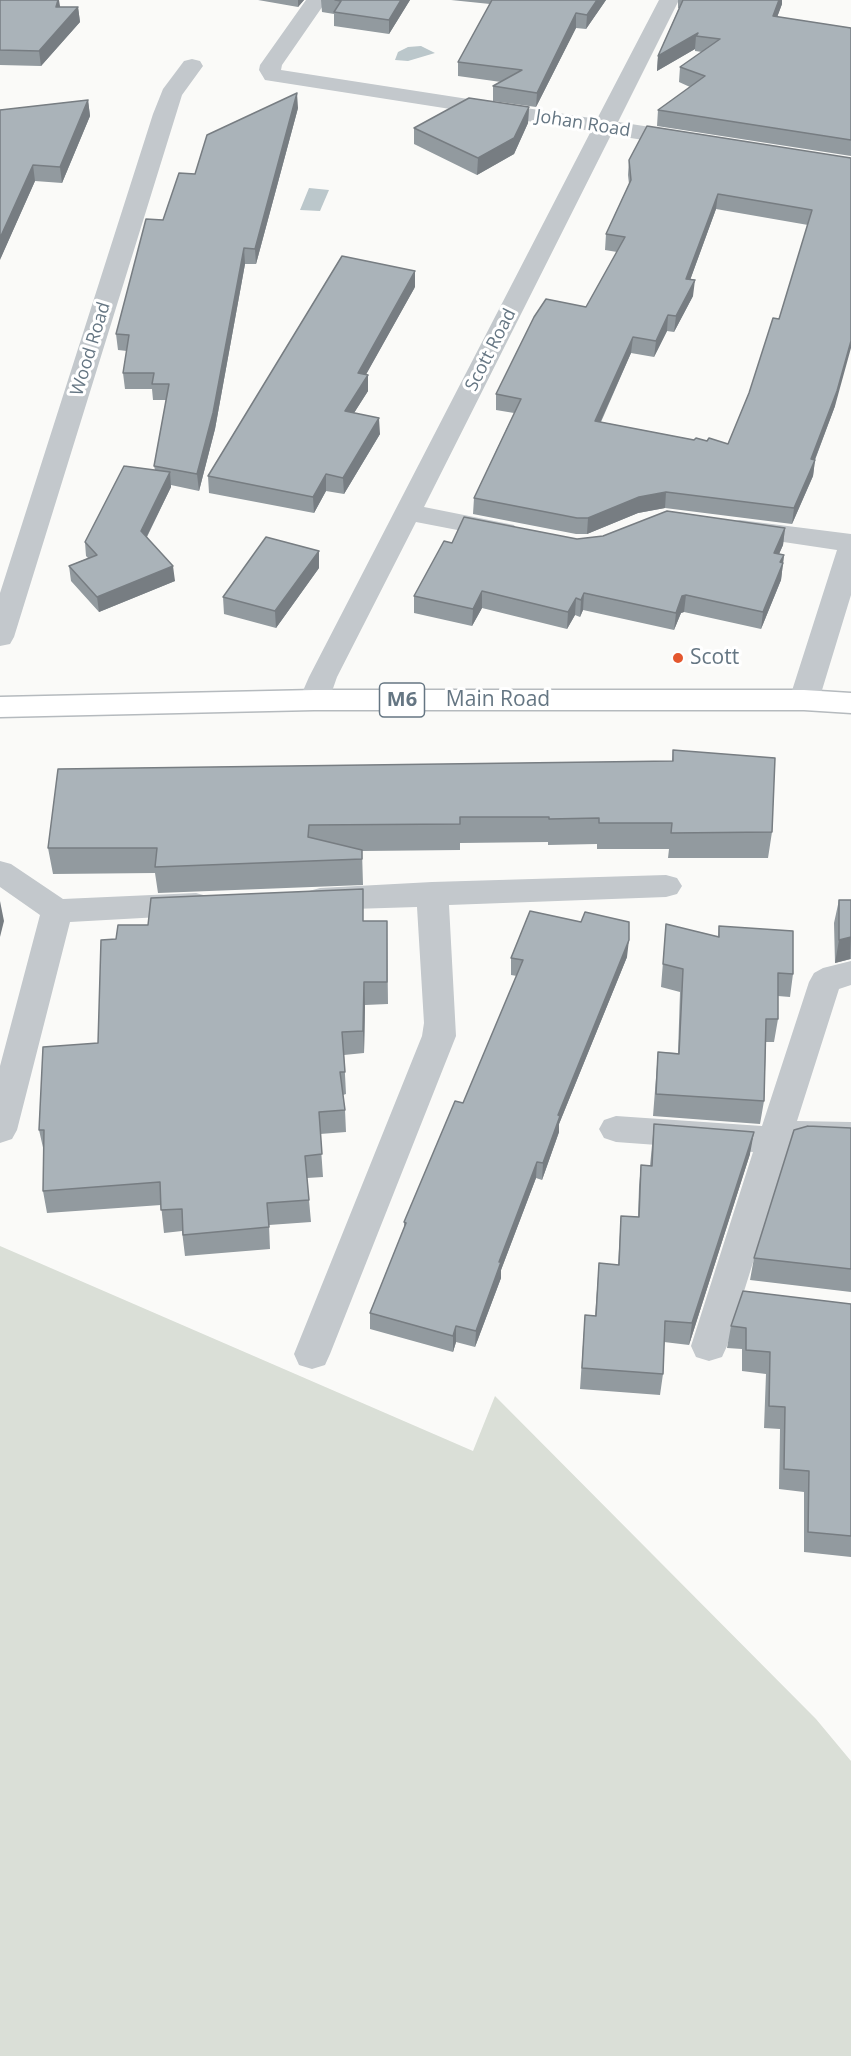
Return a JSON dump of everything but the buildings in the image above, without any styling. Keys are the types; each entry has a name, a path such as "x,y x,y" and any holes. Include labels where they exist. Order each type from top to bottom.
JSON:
{"main road":[{"name":"Main Road","path":"0,707 314,700 804,700 851,703"}],"street":[{"name":"Johan Road","path":"317,0 271,65 270,70 273,75 279,78 710,143"},
{"name":"Scott Road","path":"314,700 322,677 409,512 669,0"},
{"name":"Wood Road","path":"0,637 164,114 171,94 192,66"},
{"path":"409,512 523,535"},
{"path":"710,524 851,543"},
{"path":"804,700 851,550"},
{"path":"0,872 57,910 221,903"},
{"path":"291,900 666,886"},
{"path":"312,1354 439,1036 432,894"},
{"path":"0,1130 57,910"},
{"path":"709,1346 743,1296 774,1140 825,982 834,976 851,973"},
{"path":"616,1129 774,1140 804,1133 851,1135"}],"shaded area":[{"path":"421,46 435,53 408,61 395,60 398,52 408,47"},
{"path":"309,188 329,190 320,211 300,210"},
{"path":"0,1246 473,1451 495,1396 816,1719 851,1761 851,2056 0,2056"}],"place":[{"name":"Scott","path":"678,658"}]}
